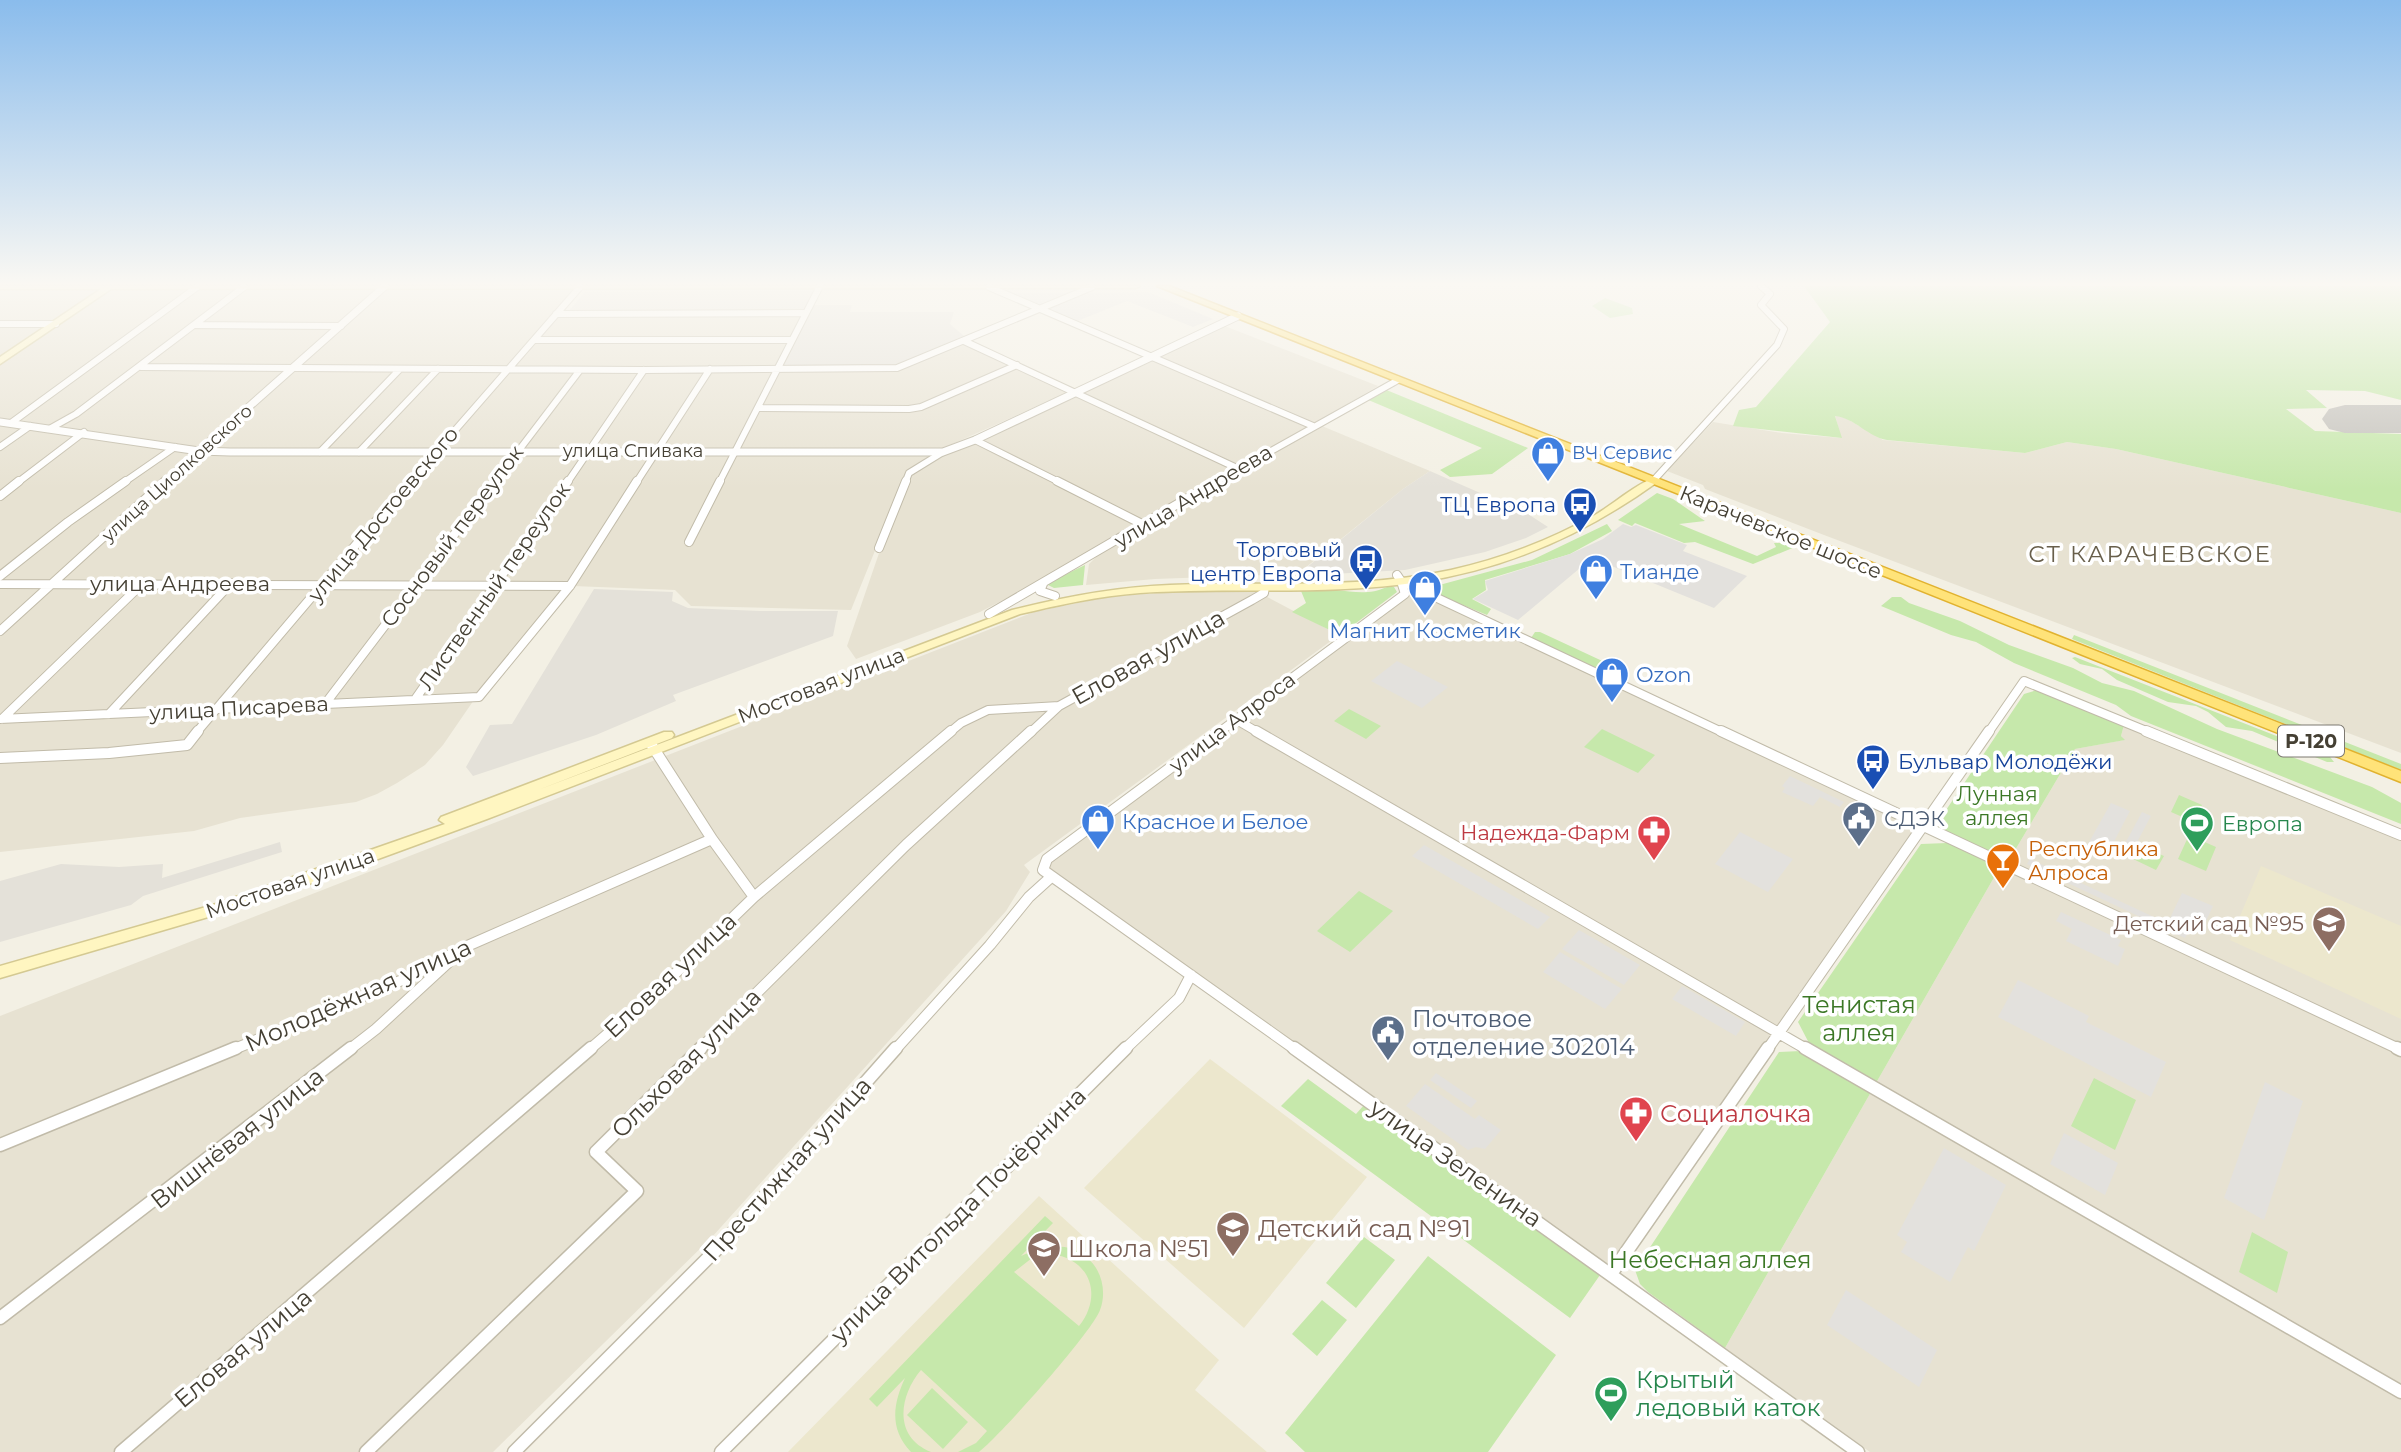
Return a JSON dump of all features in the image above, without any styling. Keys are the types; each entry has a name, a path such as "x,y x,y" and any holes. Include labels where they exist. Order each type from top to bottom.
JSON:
{"highway":[{"name":"Карачевское шоссе","path":"1332,354 2401,777"}],"main road":[{"name":"Мостовая улица","path":"0,964 264,886 1016,612 1114,592 1399,578 1483,564 1542,546 1601,517 1648,479"},
{"name":"Мостовая улица","path":"0,972 264,894 482,816 652,746 989,614 1055,596 1137,584 1399,578"}],"street":[{"path":"11,423 106,354"},
{"path":"51,428 76,414 158,354"},
{"name":"улица Циолковского","path":"0,631 310,354"},
{"name":"улица Достоевского","path":"187,745 215,708 235,689 435,452 522,354"},
{"path":"689,542 783,354"},
{"path":"141,367 508,370 897,368 932,354"},
{"path":"992,354 1239,469"},
{"path":"1146,354 1313,426"},
{"name":"улица Спивака","path":"0,422 84,432 199,451 943,452 975,440 1156,354"},
{"path":"1648,479 1769,354"},
{"path":"758,408 909,409 921,407 1017,365"},
{"path":"320,452 400,369"},
{"path":"359,452 438,369"},
{"path":"570,586 710,369"},
{"name":"Сосновый переулок","path":"325,704 580,370"},
{"name":"Лиственный переулок","path":"416,698 498,585 644,370"},
{"name":"улица Андреева","path":"989,614 1313,426 1398,380"},
{"path":"0,447 30,426"},
{"path":"0,496 84,432"},
{"path":"975,440 1144,525"},
{"path":"0,576 68,522 174,447"},
{"path":"879,548 909,473 943,452"},
{"path":"1399,578 2401,1050"},
{"name":"улица Алроса","path":"1050,878 1042,870 1047,859 1405,594 1399,578"},
{"path":"1,719 144,582"},
{"name":"улица Андреева","path":"0,584 144,582 570,586"},
{"path":"108,714 231,583"},
{"path":"1043,584 1040,591 1055,596"},
{"name":"улица Писарева","path":"1,719 479,696 570,586"},
{"name":"Еловая улица","path":"121,1452 655,993 754,897 961,723 988,710 1059,706 1252,600 1264,593 1265,586"},
{"path":"1611,1274 1777,1031 2024,681 2401,835"},
{"name":"Ольховая улица","path":"366,1452 637,1191 596,1152 906,845 1059,706"},
{"path":"1235,719 2401,1392"},
{"path":"0,758 109,753 187,745"},
{"path":"652,746 712,839 754,897"},
{"name":"Молодёжная улица","path":"0,1145 412,976 465,947 712,839"},
{"name":"улица Зеленина","path":"1050,878 1611,1274 1850,1450"},
{"name":"Престижная улица","path":"514,1452 728,1238 990,945 1029,897 1050,878"},
{"name":"Вишнёвая улица","path":"0,1318 376,1029 465,947"},
{"name":"улица Витольда Почёрнина","path":"721,1452 1136,1038 1180,998 1191,975"}],"shaded area":[{"path":"12,354 782,354 734,450 202,450 0,421 0,362"},
{"path":"785,354 924,354 897,366 778,367"},
{"path":"887,354 988,354 1071,391 939,450 737,450 778,369"},
{"path":"1152,354 1296,354 1378,386 1096,552 980,612 856,659 847,646 887,530 911,474 971,439"},
{"path":"1835,415 1844,417 1883,440 2025,453 2067,442 2116,449 2401,513 2401,753 1824,535 1705,489 1703,485 1667,471 1713,422 1782,433 1841,438"},
{"path":"0,423 195,451 657,452 570,584 478,694 443,745 425,765 397,783 356,802 240,818 194,831 0,852"},
{"path":"1322,426 1430,471 1403,489 1305,568 1291,574 1155,579 1086,585 1089,564 1099,554"},
{"path":"660,452 935,452 906,474 851,610 691,606 675,590 573,586"},
{"path":"1430,471 1503,503 1494,509 1504,514 1517,507 1548,527 1526,538 1485,552 1405,570 1313,575 1306,568 1403,489"},
{"path":"1623,524 1631,527 1636,525 1687,545 1683,551 1747,576 1714,608 1592,558 1518,620 1473,599 1488,590 1485,581 1570,554 1603,539"},
{"path":"1401,581 1923,826 1611,1274 1043,864 1405,594"},
{"path":"594,589 673,592 672,601 688,608 838,611 833,636 673,695 676,701 596,735 473,776 466,767 490,725 512,724"},
{"path":"1217,590 1256,591 1339,635 1024,865 1030,872 1006,911 712,1237 493,1452 0,1452 0,1016 1034,612 1112,596"},
{"path":"1397,661 1448,687 1422,708 1371,681"},
{"path":"2124,725 2401,839 2401,1044 2008,862 2075,749 2124,740 2121,736"},
{"path":"1790,776 1844,802 1840,807 1820,797 1813,806 1782,792 1785,788 1782,786"},
{"path":"2111,803 2130,811 2108,853 2088,844"},
{"path":"2142,812 2151,816 2129,857 2120,853"},
{"path":"1740,832 1793,859 1768,892 1715,864"},
{"path":"280,842 282,852 143,896 131,905 0,942 0,881 61,864 119,867 163,864 162,878"},
{"path":"1424,845 1550,917 1538,929 1412,856"},
{"path":"2030,859 2188,933 2185,938 2027,864"},
{"name":"Детский сад №95","path":"2261,866 2401,926 2401,1019 2230,940"},
{"path":"2000,867 2401,1055 2401,1384 1876,1083"},
{"path":"2182,893 2213,906 2201,932 2170,918"},
{"path":"2061,912 2121,940 2118,946 2125,949 2118,966 2066,941 2072,929 2056,921"},
{"path":"1579,930 1640,965 1624,985 1562,949"},
{"path":"1560,952 1622,989 1605,1009 1543,972"},
{"path":"2018,980 2089,1016 2086,1022 2166,1062 2151,1097 1998,1017"},
{"path":"1682,986 1745,1022 1736,1036 1672,999"},
{"name":"Детский сад №91","path":"1210,1059 1367,1177 1244,1328 1084,1188"},
{"path":"1436,1073 1477,1101 1471,1108 1430,1080"},
{"path":"2265,1082 2303,1101 2264,1220 2224,1198"},
{"path":"1425,1084 1475,1119 1479,1115 1501,1130 1485,1149 1476,1147 1468,1150 1406,1106"},
{"path":"1871,1092 2401,1398 2401,1452 1870,1452 1725,1348"},
{"path":"2064,1133 2118,1163 2105,1195 2050,1164"},
{"path":"1944,1148 2006,1185 1974,1251 1968,1247 1950,1282 1901,1252 1907,1242 1897,1235"},
{"name":"Школа №51","path":"1039,1196 1219,1360 1195,1390 1267,1452 788,1452"},
{"path":"1846,1290 1937,1350 1919,1387 1827,1325"}],"green space":[{"path":"1802,354 2401,354 2401,400 2365,391 2306,390 2327,408 2286,409 2315,431 2401,434 2401,513 2116,449 2067,442 2025,453 1887,440 1849,420 1835,416 1842,438 1733,426 1739,410 1756,407"},
{"path":"1384,389 1528,448 1492,474 1450,477 1440,470 1482,448 1366,399"},
{"path":"1657,493 1673,499 1705,521 1679,524 1757,556 1776,547 1774,543 1790,543 1795,547 1753,564 1695,542 1684,543 1635,523 1632,526 1618,520"},
{"path":"1607,524 1612,531 1570,554 1485,580 1486,590 1472,599 1491,609 1487,615 1436,594 1432,587 1532,560"},
{"path":"1085,565 1083,585 1054,588 1046,584"},
{"path":"1394,587 1397,592 1343,633 1338,634 1292,612 1306,603 1301,591 1368,592"},
{"path":"1892,597 1901,597 1909,603 1960,621 2009,645 2073,668 2102,683 2134,691 2217,729 2372,787 2401,803 2401,824 2131,716 2116,705 2014,663 1976,642 1951,635 1881,606"},
{"path":"1535,632 1626,672 1628,676 1618,679 1531,638"},
{"path":"2074,635 2401,764 2401,770 2072,639"},
{"path":"2075,657 2330,757 2334,762 2327,762 2252,731 2226,727 2196,706 2168,702 2117,680 2102,669 2080,664 2072,658"},
{"name":"Лунная аллея","path":"2037,690 2124,725 2121,736 2125,740 2075,749 2008,862 1939,829 1938,822 2024,694"},
{"path":"1349,709 1381,726 1366,739 1334,721"},
{"path":"1602,729 1655,755 1638,773 1584,747"},
{"path":"2179,795 2202,805 2194,822 2171,812"},
{"name":"Европа","path":"2189,835 2216,847 2206,871 2178,859"},
{"name":"Тенистая аллея","path":"1947,843 2000,867 1876,1083 1810,1045 1798,1022 1921,844"},
{"path":"2139,845 2164,856 2156,870 2131,858"},
{"path":"1359,891 1393,911 1350,952 1317,931"},
{"name":"Небесная аллея","path":"1801,1051 1871,1092 1725,1348 1648,1292 1640,1284 1635,1270 1779,1052"},
{"path":"2094,1078 2136,1100 2115,1150 2071,1126"},
{"path":"1308,1079 1356,1114 1364,1105 1600,1275 1570,1318 1281,1106"},
{"path":"1045,1216 1053,1223 1021,1256 1046,1248 1070,1248 1086,1257 1096,1268 1102,1281 1103,1296 1094,1322 1044,1383 979,1452 958,1452 976,1443 987,1431 921,1370 908,1392 903,1415 910,1437 931,1452 911,1452 899,1434 895,1416 905,1378 877,1407 869,1399","holes":["1051,1254 1076,1263 1089,1281 1090,1303 1079,1326 1014,1272 1032,1258"]},
{"path":"2252,1232 2288,1252 2277,1293 2239,1272"},
{"path":"1364,1237 1395,1260 1356,1308 1326,1283"},
{"path":"1428,1256 1556,1355 1488,1452 1305,1452 1285,1433"},
{"path":"1322,1300 1347,1320 1317,1356 1292,1334"},
{"path":"932,1388 968,1422 943,1449 907,1415"}],"runway":[{"path":"2345,419 2401,419"}],"place":[{"name":"ВЧ Сервис","path":"1548,483"},
{"name":"ТЦ Европа","path":"1580,534"},
{"name":"Торговый центр Европа","path":"1366,591"},
{"name":"Тианде","path":"1596,601"},
{"name":"Магнит Косметик","path":"1425,617"},
{"name":"Ozon","path":"1612,704"},
{"name":"Бульвар Молодёжи","path":"1873,791"},
{"name":"СДЭК","path":"1859,848"},
{"name":"Красное и Белое","path":"1098,851"},
{"name":"Европа","path":"2197,853"},
{"name":"Надежда-Фарм","path":"1654,862"},
{"name":"Республика Алроса","path":"2003,890"},
{"name":"Детский сад №95","path":"2329,953"},
{"name":"Почтовое отделение 302014","path":"1388,1062"},
{"name":"Социалочка","path":"1636,1143"},
{"name":"Детский сад №91","path":"1233,1258"},
{"name":"Школа №51","path":"1044,1278"},
{"name":"Крытый ледовый каток","path":"1611,1423"}],"district":[{"name":"СТ КАРАЧЕВСКОЕ","path":"2150,554"}]}
